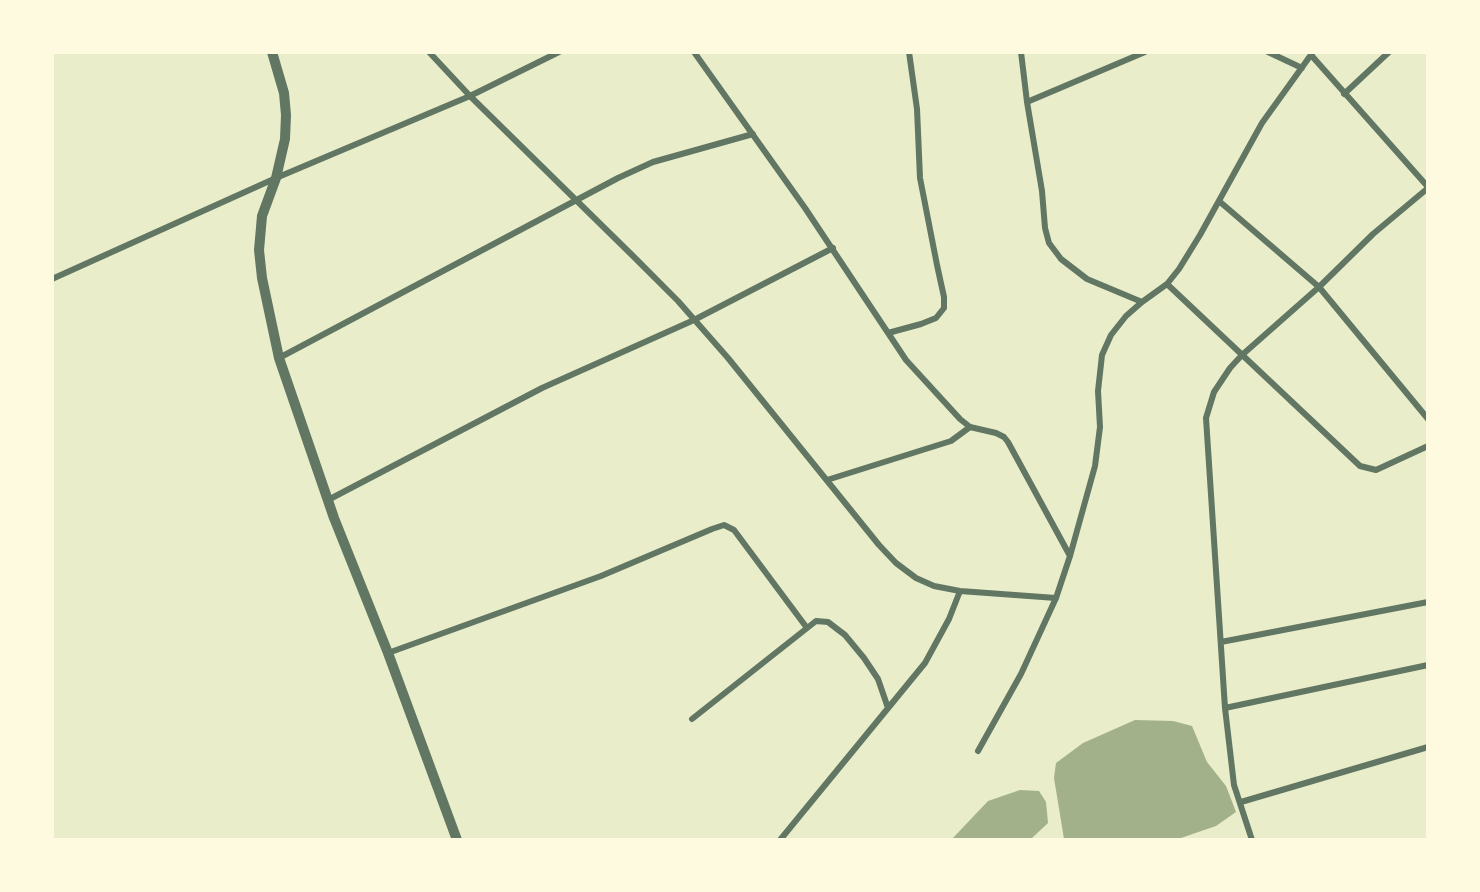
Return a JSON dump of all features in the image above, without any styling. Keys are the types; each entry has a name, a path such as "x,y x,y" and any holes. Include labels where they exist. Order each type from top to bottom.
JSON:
{"street":[{"path":"272,52 284,93 285,139 276,178 262,216 259,250 262,278 279,358 328,500 388,653 456,840"},
{"path":"429,52 694,320 896,563 916,578 934,586 960,591 1056,598"},
{"path":"52,279 276,178 470,96 559,52"},
{"path":"694,52 833,248 906,360 970,427 996,433 1008,442 1070,556"},
{"path":"888,333 936,318 944,308 944,297 920,177 917,109 909,52"},
{"path":"1021,52 1049,243 1061,259 1087,279 1142,302"},
{"path":"1027,102 1145,52"},
{"path":"1268,52 1302,68"},
{"path":"1344,94 1389,52"},
{"path":"978,752 1021,674 1056,598 1070,556 1095,466 1100,427 1098,391 1102,355 1111,335 1126,316 1167,284 1200,235 1262,123 1312,54 1344,94 1428,187 1373,234 1319,287 1242,355 1214,392 1206,418 1224,708 1234,785 1252,840"},
{"path":"279,358 618,178 653,162 753,134"},
{"path":"1219,201 1319,287 1428,419"},
{"path":"328,500 542,388 694,320 833,248"},
{"path":"1167,284 1360,466 1376,470 1428,446"},
{"path":"826,480 951,441 970,427"},
{"path":"388,653 601,576 724,525 734,530 807,628"},
{"path":"780,840 925,663 949,619 960,591"},
{"path":"1221,642 1428,602"},
{"path":"692,719 816,621 828,622 845,635 878,679 888,708"},
{"path":"1224,708 1428,664"},
{"path":"1241,802 1428,747"}],"shaded area":[{"path":"1135,720 1173,721 1192,726 1207,762 1226,786 1236,812 1216,826 1178,839 1064,839 1054,778 1056,763 1083,743"},
{"path":"1020,790 1039,791 1046,802 1048,823 1031,839 952,839 988,801"}]}
